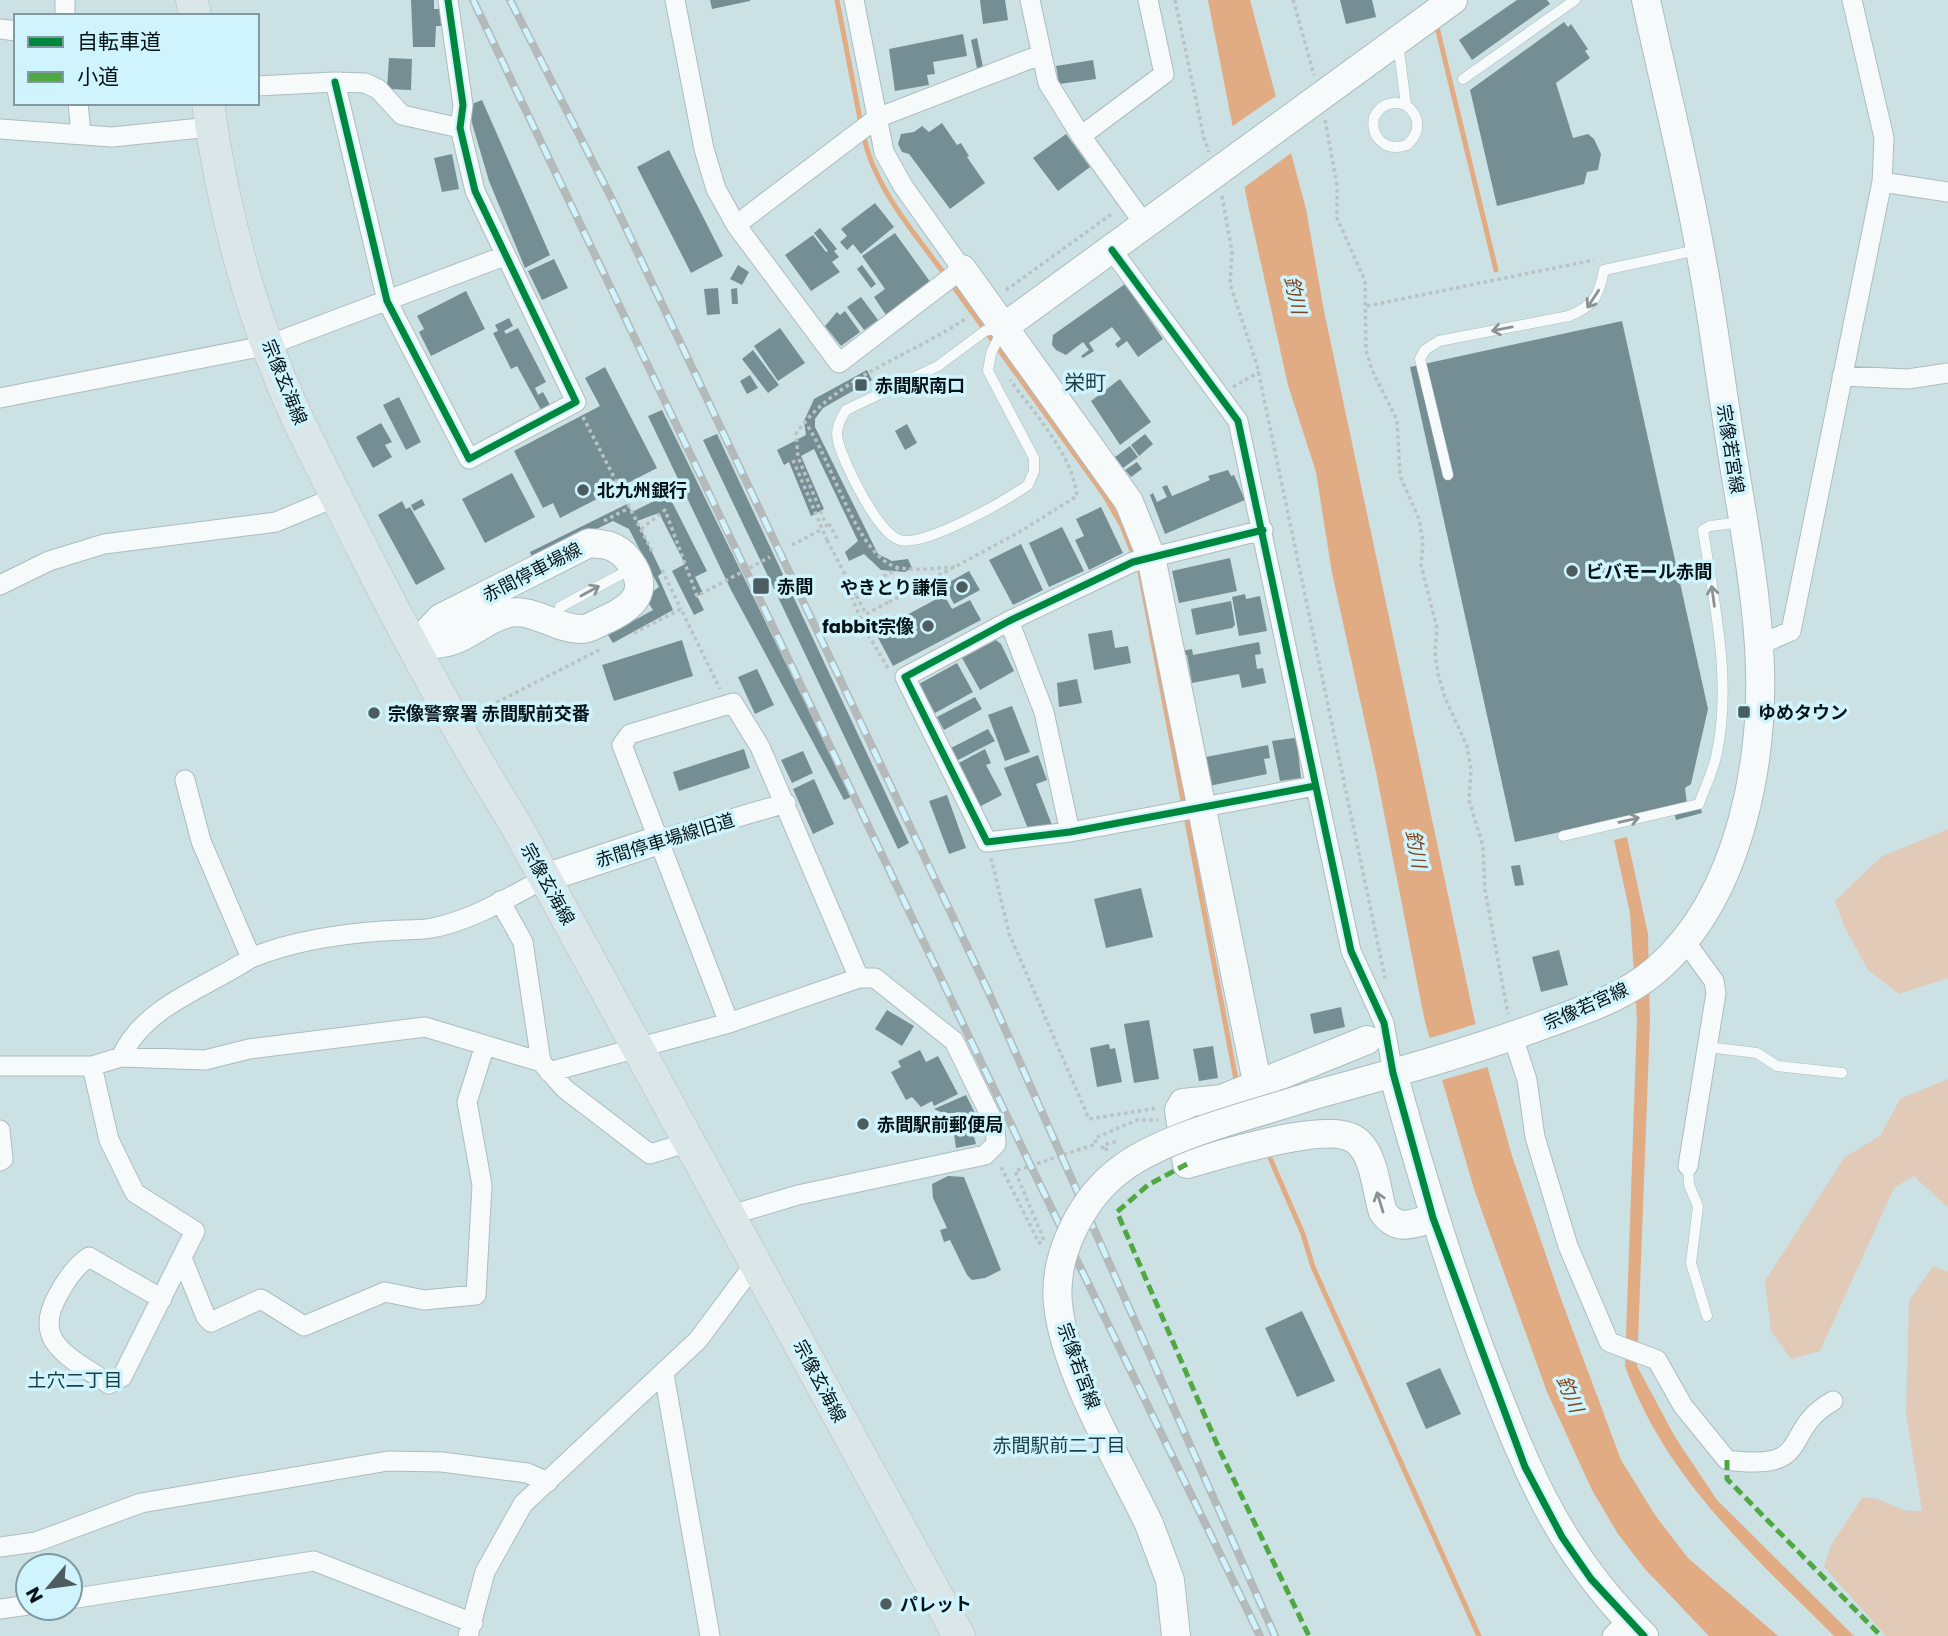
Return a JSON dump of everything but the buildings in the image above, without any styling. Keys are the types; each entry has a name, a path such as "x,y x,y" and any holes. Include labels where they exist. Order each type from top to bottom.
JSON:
{"main road":[{"name":"宗像玄海線","path":"209,115 245,274 299,421 336,497 462,740 545,878 959,1636"}],"street":[{"path":"334,82 387,301 469,459 576,402 475,191 460,128 463,105 447,0"},
{"path":"675,0 704,149 716,189 736,225 839,363 962,269"},
{"path":"854,0 884,152 903,186 1129,502 1151,557 1257,1082"},
{"path":"1030,0 1048,83 1081,136 1146,225"},
{"path":"1081,136 1164,74 1148,0"},
{"path":"1004,327 1453,0"},
{"name":"宗像若宮線","path":"1177,1636 1170,1580 1149,1524 1080,1380 1064,1333 1058,1302 1064,1253 1085,1208 1121,1169 1166,1146 1314,1095 1510,1037 1607,1000 1645,978 1685,941 1713,901 1732,856 1745,808 1758,711 1759,645 1700,250 1646,0"},
{"path":"1759,645 1791,631 1882,182 1884,138 1852,0"},
{"path":"736,225 877,118 1040,55"},
{"path":"259,86 365,83 378,89 402,114 414,120 460,128"},
{"path":"78,105 81,133"},
{"path":"0,129 112,137 209,115"},
{"path":"1882,182 1948,192"},
{"path":"1112,250 1238,421 1351,951 1402,1070 1433,1219 1525,1467 1562,1537 1628,1631"},
{"path":"0,398 269,345 504,256"},
{"path":"1842,376 1908,379 1948,373"},
{"path":"0,585 49,561 104,544 276,522 336,497"},
{"path":"1263,530 1133,562 1009,621 905,677 988,842 1070,832 1315,786"},
{"name":"赤間停車場線","path":"589,543 614,547 648,561 633,604 584,629 557,624 526,613 512,612 452,641 413,647 441,618 589,543"},
{"path":"1009,621 1044,712 1070,832"},
{"path":"729,1023 622,745 630,734 733,703 760,747 786,803 859,978"},
{"path":"185,780 201,841 251,958"},
{"name":"赤間停車場線旧道","path":"545,878 659,840 786,803"},
{"path":"121,1057 131,1036 161,1008 251,958 276,948 322,939 382,930 429,929 469,918 545,878"},
{"path":"500,901 523,942 545,1067"},
{"path":"1685,941 1714,981 1716,993 1688,1166"},
{"path":"545,1067 729,1023 859,978 875,978 954,1041 995,1125 996,1144 987,1153 798,1195 731,1215"},
{"path":"0,1066 92,1066 121,1057 205,1060 249,1049 425,1027 545,1067 565,1088 649,1154 689,1142"},
{"path":"1510,1037 1527,1080 1535,1137 1568,1246 1609,1342 1657,1360 1684,1406 1727,1460 1755,1464 1775,1462 1800,1441 1817,1410 1833,1401"},
{"path":"1367,1040 1257,1082 1222,1099 1183,1102 1178,1111 1187,1164 1279,1141 1337,1132 1348,1135 1364,1149 1382,1212 1388,1219 1405,1227 1433,1219"},
{"path":"182,1258 206,1317 211,1322 261,1299 304,1326 385,1292 424,1300 477,1295 482,1185 467,1102 485,1045"},
{"path":"92,1066 109,1140 135,1194 195,1231 162,1299 122,1377 109,1384 53,1343 47,1328 49,1311 63,1286 79,1263 89,1257 162,1299"},
{"path":"0,1130 3,1159 0,1161"},
{"path":"84,1597 314,1561 470,1629 485,1572 502,1537 523,1504 698,1340 756,1262"},
{"path":"664,1374 710,1636"},
{"path":"0,1547 36,1542 141,1503 388,1461 442,1462 527,1472 548,1482"}],"lane":[{"path":"1463,79 1575,0"},
{"path":"1397,41 1406,105 1417,117 1417,133 1407,145 1392,148 1384,145 1374,133 1374,117 1384,105 1391,102 1406,105"},
{"path":"1448,475 1420,359 1425,350 1439,341 1569,316 1588,308 1599,295 1604,270 1700,250"},
{"path":"1004,327 991,353 988,371 1034,458 1034,471 1028,485 932,535 900,540 886,533 875,520 838,440 839,422 846,410 938,366 985,331 1004,327"},
{"path":"1563,836 1699,804 1717,754 1722,710 1722,663 1703,530 1710,526 1742,522"},
{"path":"1707,1047 1757,1053 1777,1066 1842,1073"},
{"path":"1688,1166 1689,1185 1698,1206 1691,1263 1707,1316"}],"path":[{"path":"1175,0 1203,138 1218,173 1232,252 1230,284 1259,372 1386,983"},
{"path":"1293,0 1337,185 1337,218 1365,281 1366,350 1372,370 1397,420 1400,476 1419,519 1423,542 1421,565 1437,628 1435,652 1438,674 1445,698 1467,746 1471,769 1469,800 1483,846 1485,890 1510,1037"},
{"path":"827,527 798,457 796,434 804,421 832,396 950,329 1129,202"},
{"path":"1367,306 1605,258"},
{"path":"1220,397 1259,372"},
{"path":"576,402 641,529 648,561 681,609 721,687 716,708"},
{"path":"793,460 822,530 866,614 931,581"},
{"path":"641,529 665,510 696,596 770,557"},
{"path":"792,545 830,525 839,542"},
{"path":"898,568 851,596 867,633 896,681 908,682"},
{"path":"632,634 681,609"},
{"path":"471,715 607,646"},
{"path":"988,842 1009,933 1089,1119 1147,1111 1183,1102"},
{"path":"987,1153 1004,1170 1040,1244 1044,1240 1015,1171 1096,1144 1095,1138 1137,1121 1160,1120 1164,1125"},
{"path":"1123,1145 1102,1150 1103,1145 1127,1138"}],"shaded area":[{"path":"1948,829 1948,978 1899,994 1868,970 1845,928 1835,901 1881,857"},
{"path":"1948,1079 1948,1208 1914,1176 1894,1188 1820,1351 1791,1359 1771,1331 1765,1281 1844,1158 1881,1135 1900,1099"},
{"path":"1933,1266 1948,1272 1948,1636 1886,1636 1824,1567 1831,1545 1862,1498 1878,1499 1906,1510 1922,1510 1906,1414 1909,1301"}],"water":[{"name":"釣川","path":"1208,0 1250,0 1306,209 1324,311 1475,1022 1512,1156 1561,1299 1621,1460 1655,1515 1688,1558 1778,1636 1709,1636 1645,1569 1618,1534 1592,1490 1547,1392 1475,1192 1425,1022 1376,772 1332,573 1316,472 1288,385 1248,205"},
{"path":"1627,837 1648,934 1650,1021 1637,1366 1675,1437 1717,1500 1854,1636 1834,1636 1742,1544 1714,1512 1663,1444 1642,1407 1625,1366 1637,1020 1630,913 1614,840"}],"pier":[{"path":"1279,94 1294,151 1242,189 1230,128"},
{"path":"1479,1023 1491,1066 1439,1081 1427,1039"}],"waterway":[{"path":"837,0 861,124"},
{"path":"1436,23 1496,270"},
{"path":"863,134 868,154 886,191 908,226 945,275"},
{"path":"951,283 1105,496 1122,526 1134,556"},
{"path":"1140,572 1184,806"},
{"path":"1186,816 1237,1085"},
{"path":"1267,1151 1303,1234 1313,1267 1479,1636"}],"railway":[{"path":"473,0 1028,1160 1260,1636"},
{"path":"510,0 615,205 989,993 1275,1636"}],"marked path":[{"path":"1187,1164 1148,1185 1117,1212 1220,1451 1309,1636"},
{"path":"1727,1460 1727,1479 1881,1636"}],"cycle path":[{"path":"335,82 387,301 469,459 576,402 475,191 460,128 463,105 448,0"},
{"path":"1112,250 1238,421 1351,951 1384,1023 1393,1073 1433,1218 1525,1467 1562,1537 1591,1579 1644,1636"},
{"path":"1263,530 1133,562 1009,621 905,677 987,842 1070,832 1315,786"}],"place":[{"name":"赤間駅南口","path":"861,385"},
{"name":"北九州銀行","path":"583,490"},
{"name":"ビバモール赤間","path":"1572,571"},
{"name":"赤間","path":"761,586"},
{"name":"やきとり謙信","path":"962,587"},
{"name":"fabbit宗像","path":"928,626"},
{"name":"ゆめタウン","path":"1744,712"},
{"name":"宗像警察署 赤間駅前交番","path":"374,713"},
{"name":"赤間駅前郵便局","path":"863,1124"},
{"name":"パレット","path":"886,1604"}],"district":[{"name":"栄町","path":"1085,382"},
{"name":"土穴二丁目","path":"75,1380"},
{"name":"赤間駅前二丁目","path":"1059,1445"}]}
